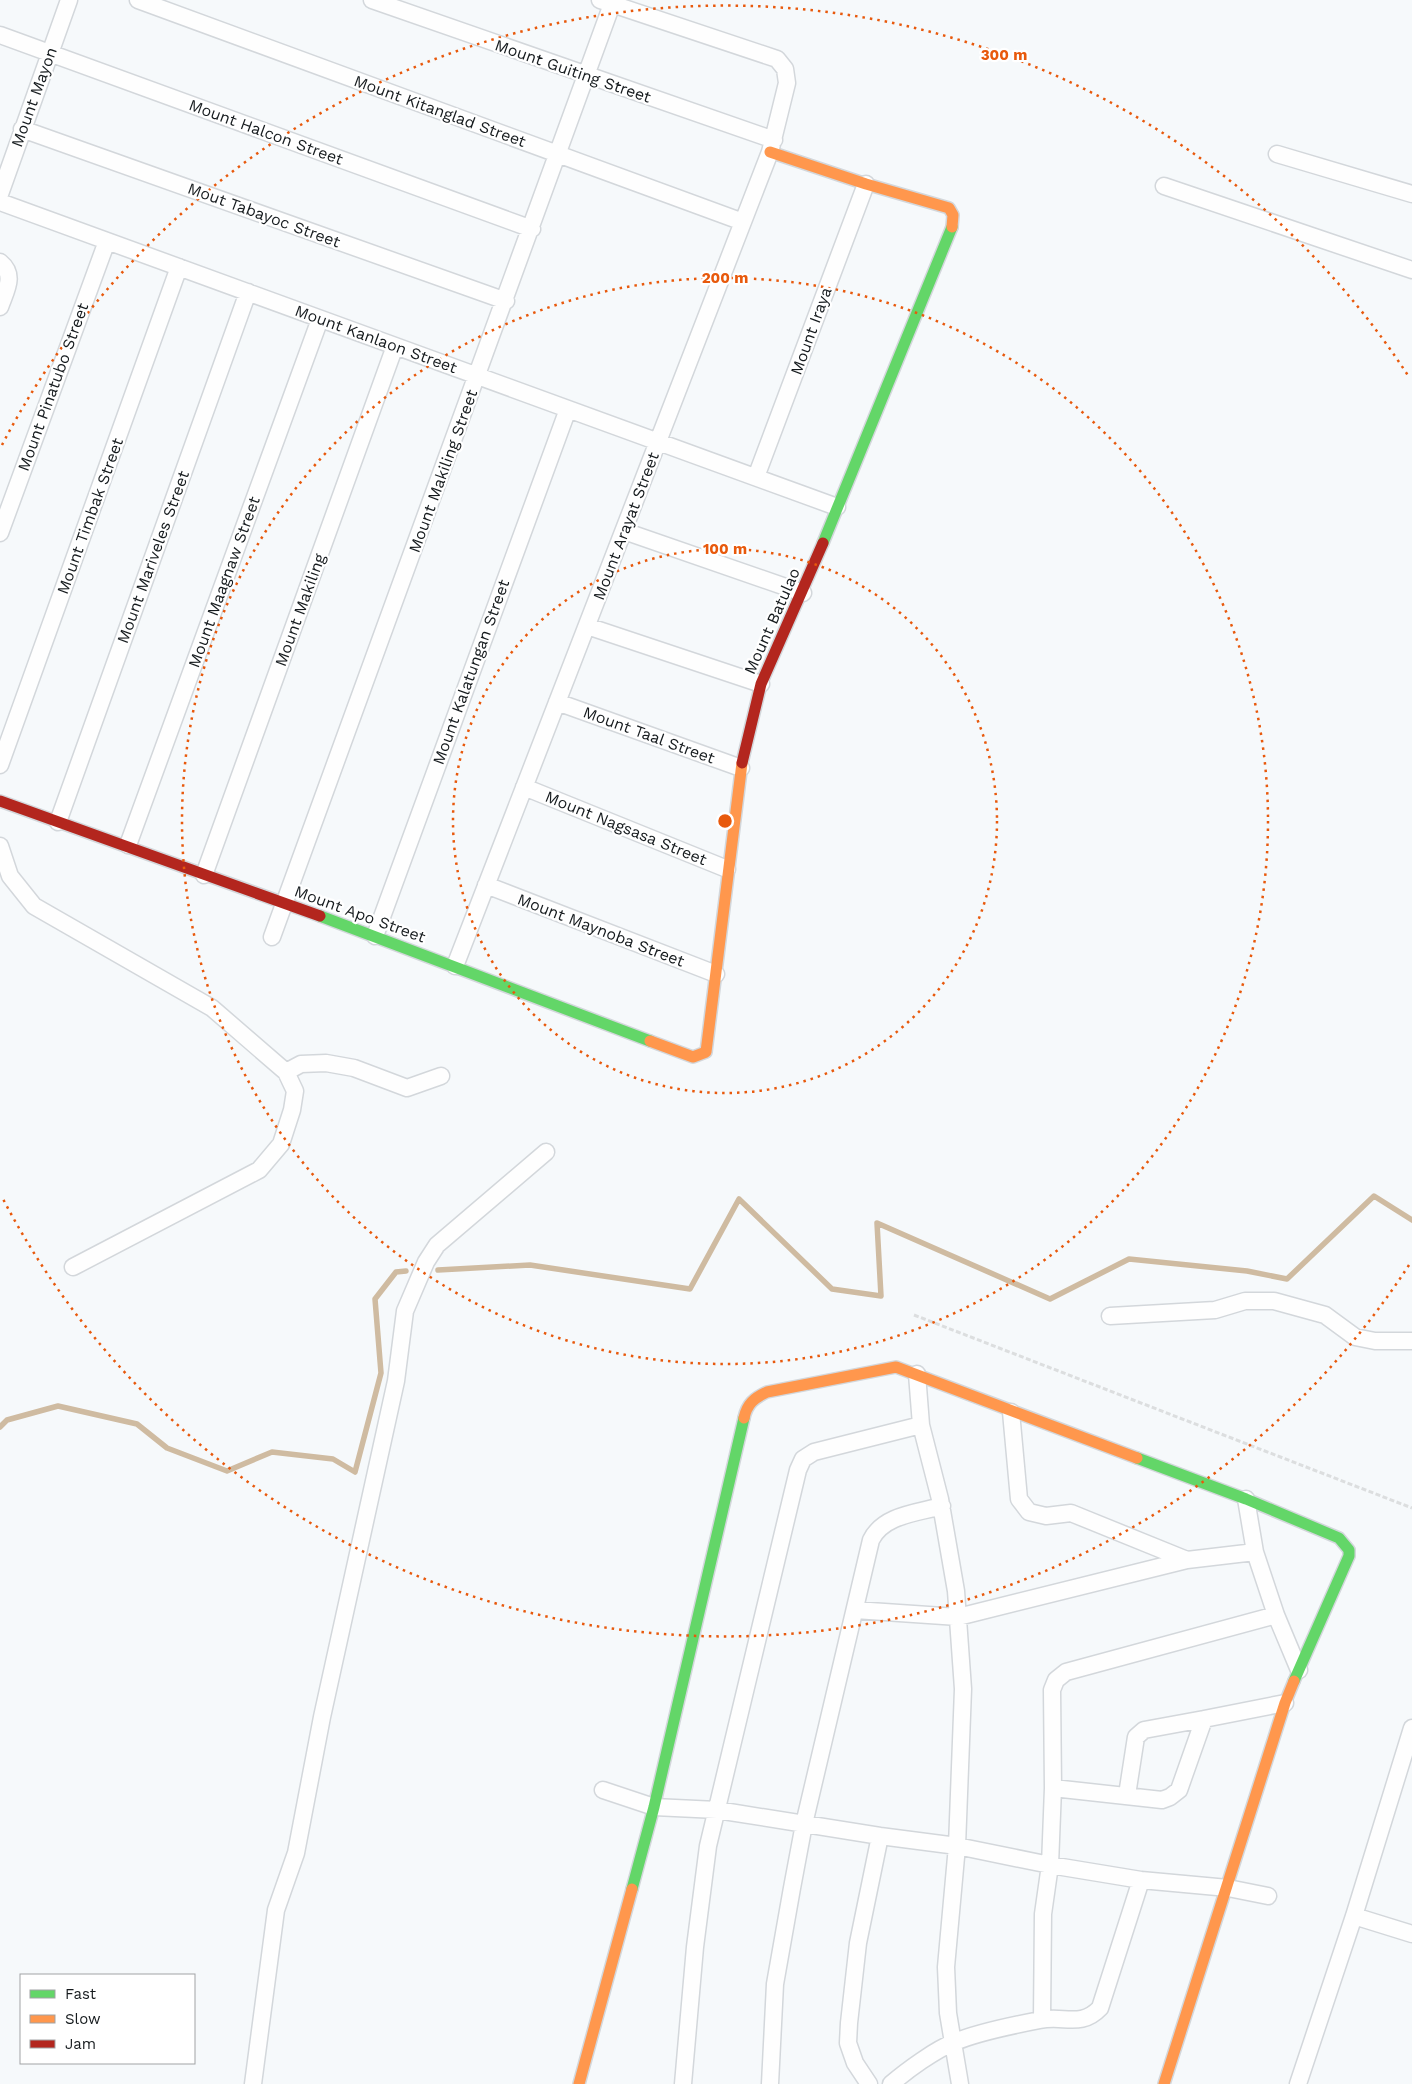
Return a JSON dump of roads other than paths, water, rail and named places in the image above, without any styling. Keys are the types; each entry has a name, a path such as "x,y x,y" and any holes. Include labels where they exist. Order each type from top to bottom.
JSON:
{"street":[{"name":"Mount Mayon","path":"0,194 69,0"},
{"name":"Mount Kitanglad Street","path":"138,0 743,222"},
{"name":"Mount Guiting Street","path":"372,0 587,76 772,146 866,184 949,208 953,215 952,226"},
{"name":"Mount Makiling Street","path":"272,937 559,155 587,76 606,2"},
{"name":"Mount Arayat Street","path":"455,966 772,146 787,83 785,69 777,59 606,2"},
{"name":"Mount Halcon Street","path":"0,35 532,229"},
{"name":"Mout Tabayoc Street","path":"22,129 506,301"},
{"path":"1277,154 1412,194"},
{"name":"Mount Iraya","path":"756,478 866,184"},
{"path":"1164,186 1412,270"},
{"name":"Mount Kanlaon Street","path":"0,202 837,507"},
{"name":"Mount Batulao","path":"706,1052 727,869 741,768 761,684 803,593 952,226"},
{"name":"Mount Pinatubo Street","path":"0,533 107,241"},
{"path":"0,307 10,277 4,265"},
{"name":"Mount Timbak Street","path":"0,765 179,267"},
{"name":"Mount Mariveles Street","path":"58,822 248,292"},
{"name":"Mount Maagnaw Street","path":"128,845 320,318"},
{"name":"Mount Makiling","path":"204,874 395,346"},
{"name":"Mount Kalatungan Street","path":"375,936 568,409"},
{"path":"624,531 803,593"},
{"path":"587,626 761,684"},
{"name":"Mount Taal Street","path":"557,702 741,768"},
{"name":"Mount Nagsasa Street","path":"524,787 727,869"},
{"name":"Mount Apo Street","path":"0,800 375,936 693,1057 706,1052"},
{"path":"0,846 10,876 34,906 212,1008 286,1072 295,1091 292,1110 281,1144 258,1170 73,1267"},
{"name":"Mount Maynoba Street","path":"486,885 716,974"},
{"path":"286,1072 301,1064 326,1063 354,1068 408,1088 441,1076"},
{"path":"253,2084 276,1910 300,1838 322,1717 396,1381 405,1311 426,1262 437,1245 546,1152"},
{"path":"1110,1316 1215,1310 1244,1301 1274,1301 1325,1315 1355,1337 1375,1341 1412,1341"},
{"path":"583,2083 654,1807 746,1408 754,1398 767,1392 810,1382 896,1367 1011,1412 1246,1499 1339,1538 1349,1550 1349,1556 1285,1703 1228,1888 1164,2084"},
{"path":"917,1374 921,1425 942,1506 958,1617 963,1689 957,1846 946,1967 948,2013 960,2084"},
{"path":"1011,1412 1019,1499 1029,1512 1046,1516 1071,1513 1187,1560"},
{"path":"683,2084 695,1948 708,1846 763,1624 798,1470 803,1459 814,1452 921,1425"},
{"path":"1246,1499 1255,1552 1276,1615 1299,1670"},
{"path":"770,2084 775,1984 804,1824 871,1540 884,1522 942,1506"},
{"path":"855,1610 958,1617 1187,1560 1255,1552"},
{"path":"1042,2019 1043,1914 1050,1865 1053,1788 1052,1690 1056,1680 1066,1672 1276,1615"},
{"path":"1126,1795 1136,1737 1144,1730 1285,1703"},
{"path":"1053,1788 1162,1800 1170,1797 1179,1790 1204,1719"},
{"path":"1298,2084 1354,1916 1412,1728"},
{"path":"603,1790 654,1807 717,1810 880,1836 957,1846 1050,1865 1141,1880 1228,1888 1268,1896"},
{"path":"869,2084 855,2064 848,2043 858,1943 880,1836"},
{"path":"891,2084 902,2074 954,2042 1042,2019 1081,2020 1092,2016 1100,2008 1141,1880"},
{"path":"1354,1916 1412,1934"}],"waterway":[{"path":"438,1270 530,1265 690,1289 739,1199 832,1289 881,1296 877,1223 1050,1299 1129,1259 1247,1271 1287,1279 1374,1196 1412,1220"},
{"path":"0,1427 7,1420 58,1406 137,1424 167,1448 227,1471 272,1452 333,1459 355,1472 381,1373 375,1299 396,1272 406,1271"}]}
